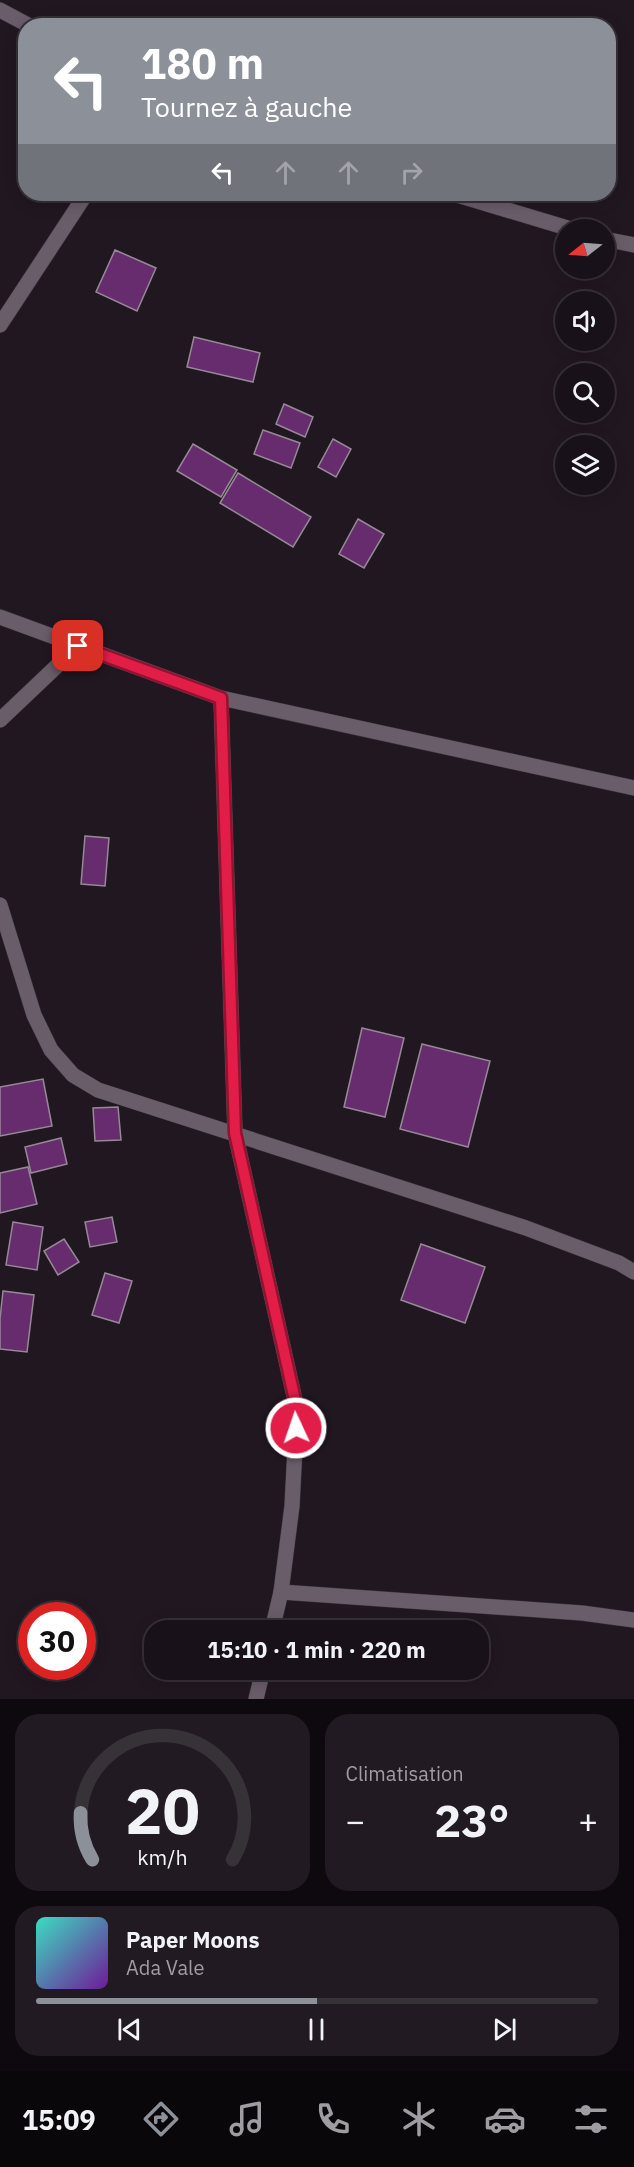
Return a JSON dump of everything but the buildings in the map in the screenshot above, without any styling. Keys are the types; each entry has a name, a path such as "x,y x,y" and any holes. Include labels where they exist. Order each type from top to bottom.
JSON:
{"street":[{"path":"0,10 18,20"},
{"path":"0,325 81,201"},
{"path":"477,201 555,224"},
{"path":"615,241 634,245"},
{"path":"0,617 221,698 634,788"},
{"path":"0,720 78,646"},
{"path":"221,698 235,1133 297,1409 292,1506 281,1592 274,1620"},
{"path":"0,905 34,1015 51,1050 73,1075 98,1090 526,1228 619,1263 634,1272"},
{"path":"281,1592 582,1613 634,1620"},
{"path":"256,1699 261,1680"}],"route":[{"path":"78,646 221,698 235,1133 297,1409 296,1428"}]}
